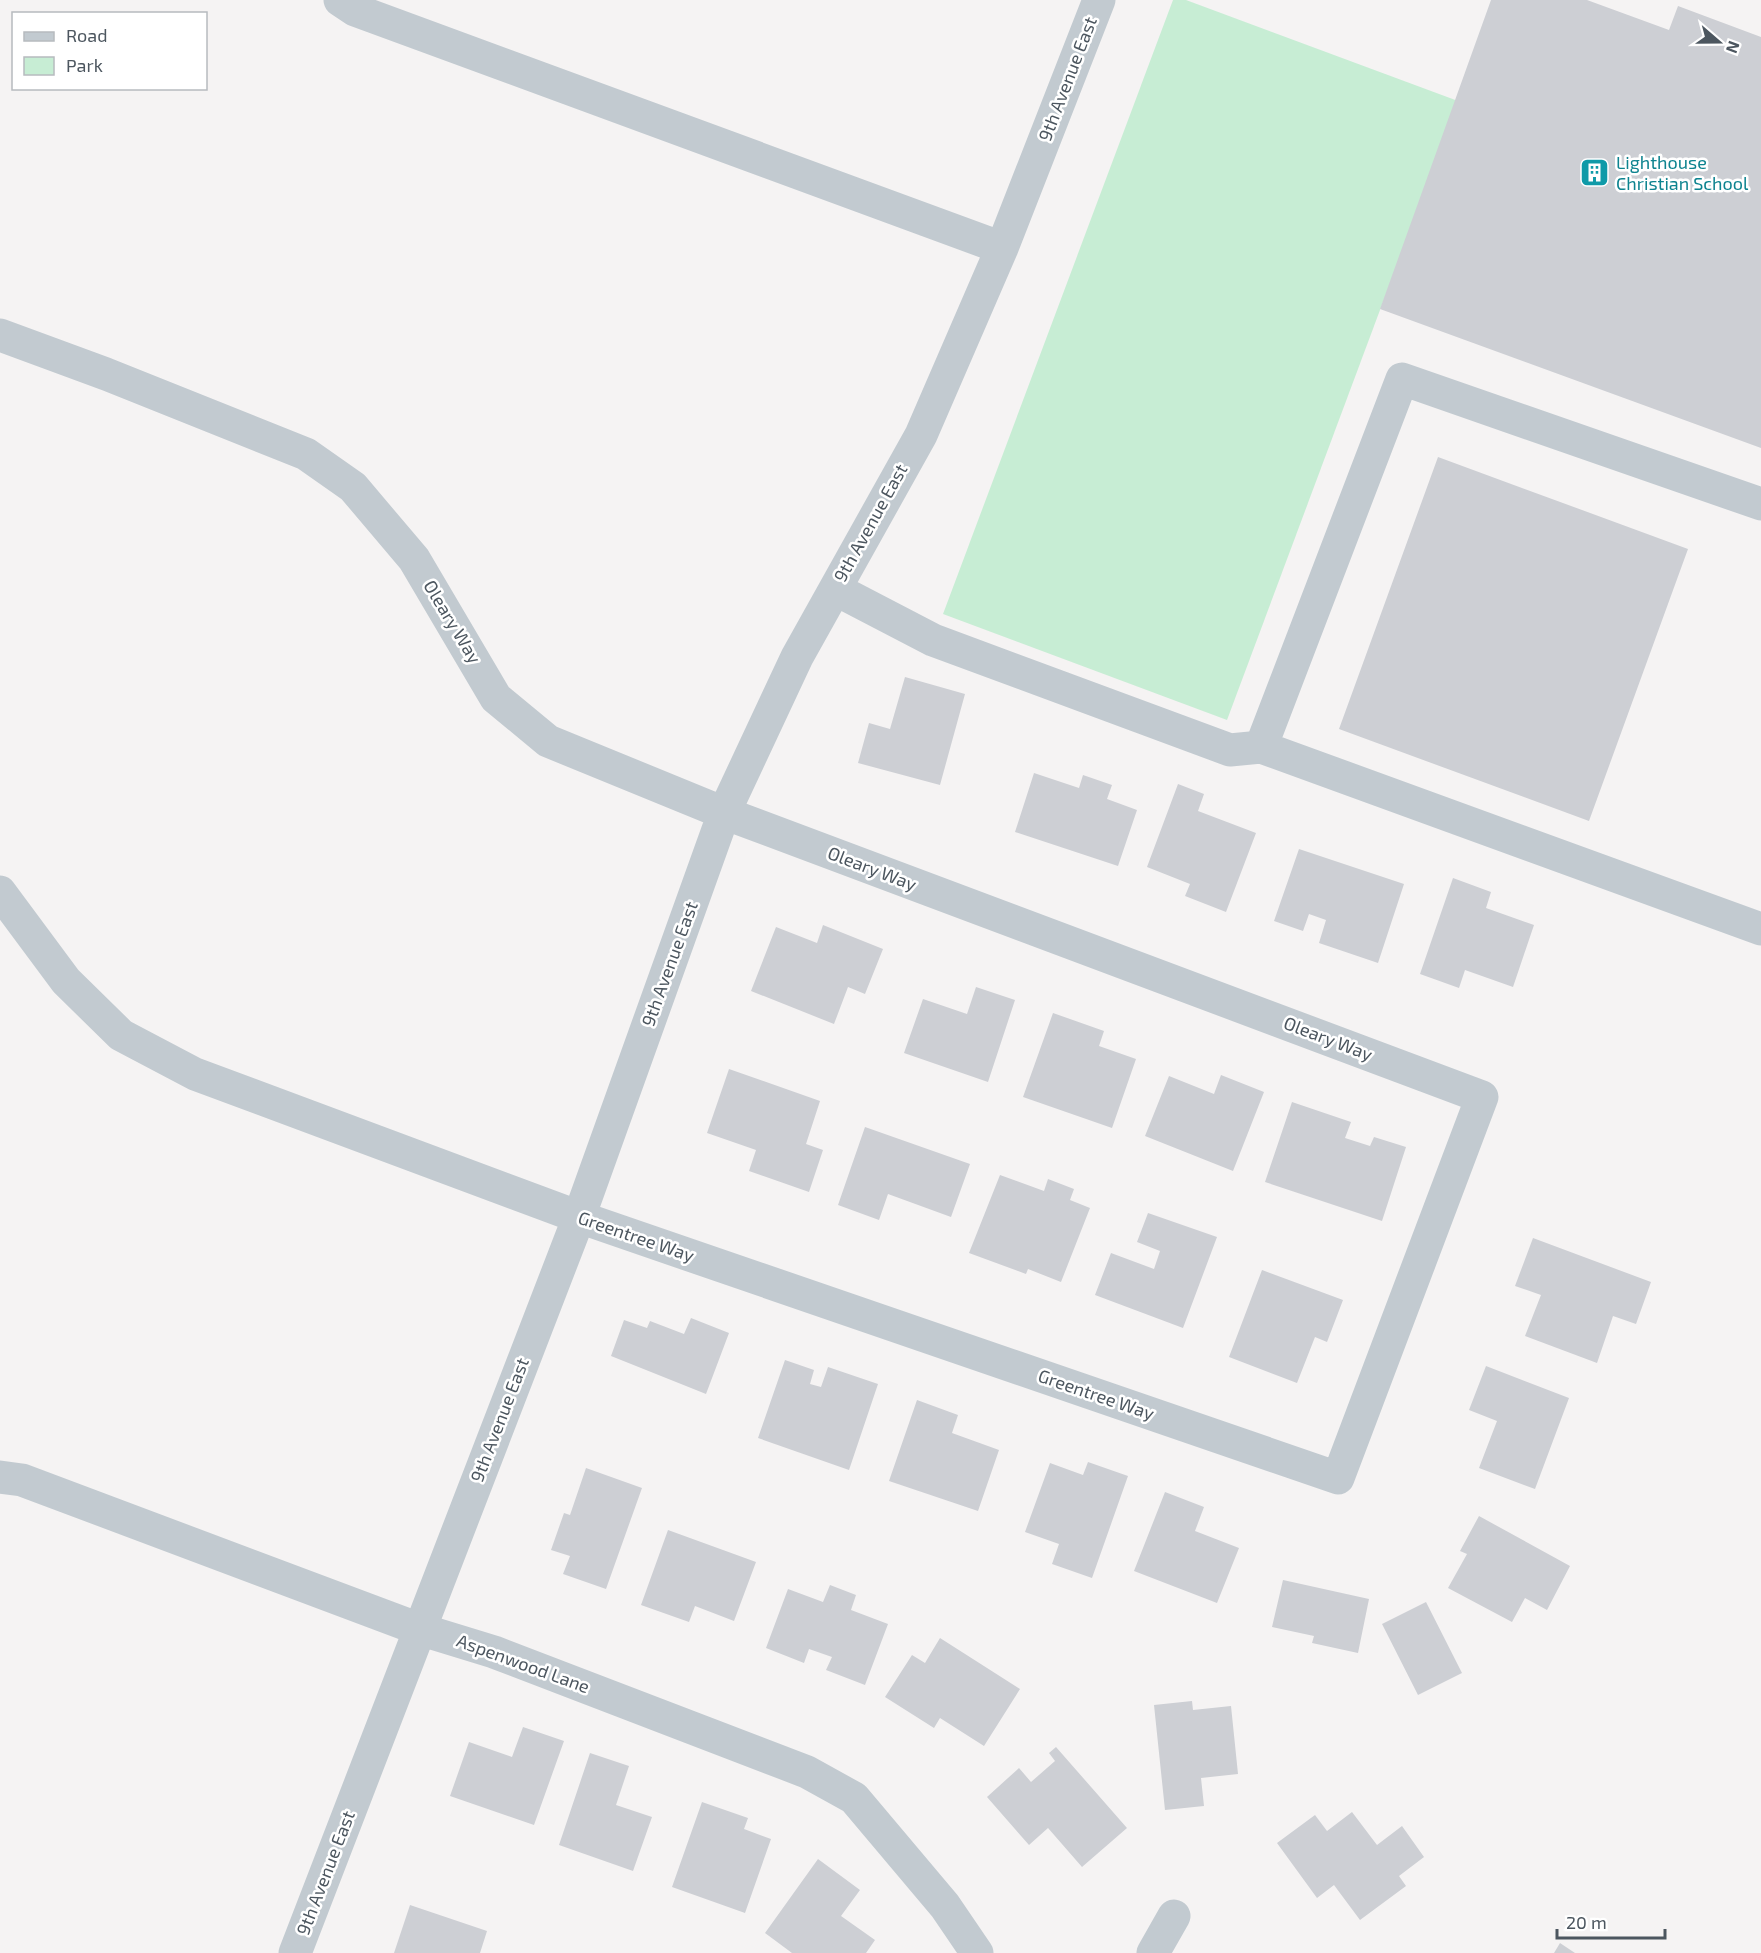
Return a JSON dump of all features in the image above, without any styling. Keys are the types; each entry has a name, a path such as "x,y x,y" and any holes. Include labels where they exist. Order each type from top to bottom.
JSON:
{"street":[{"path":"340,0 355,10 1002,248"},
{"name":"9th Avenue East","path":"295,1953 579,1217 724,813 797,657 921,435 1002,248 1099,0"},
{"name":"Oleary Way","path":"0,335 106,374 306,454 353,487 414,559 496,698 548,741 724,813 1482,1097 1338,1478"},
{"path":"1261,747 1402,379 1761,504"},
{"path":"835,588 944,644 1230,750 1261,747 1761,929"},
{"name":"Greentree Way","path":"0,892 66,981 121,1035 195,1074 579,1217 1338,1478"},
{"name":"Aspenwood Lane","path":"0,1477 22,1480 419,1629 494,1652 807,1772 854,1798 945,1906 976,1953"},
{"path":"1153,1953 1174,1916"}],"green space":[{"path":"1173,0 1186,0 1458,101 1227,720 943,614"}],"building":[{"name":"Lighthouse Christian School","path":"1491,0 1587,0 1669,30 1678,6 1761,37 1761,448 1380,309"},
{"path":"1438,457 1688,549 1589,821 1339,729"},
{"path":"905,677 965,694 940,785 858,763 869,723 890,729"},
{"path":"1034,773 1079,788 1083,775 1112,785 1107,799 1137,810 1118,866 1015,832"},
{"path":"1178,784 1204,794 1198,811 1256,833 1226,912 1185,896 1190,884 1147,867"},
{"path":"1299,849 1404,884 1378,963 1319,943 1326,920 1309,914 1303,931 1274,921"},
{"path":"1453,878 1491,892 1486,908 1534,925 1513,987 1465,970 1459,988 1420,974"},
{"path":"823,925 883,949 865,994 848,987 834,1024 751,991 776,927 817,943"},
{"path":"976,987 1015,1000 988,1082 904,1053 923,999 967,1014"},
{"path":"1053,1013 1104,1031 1099,1046 1136,1059 1112,1128 1023,1097"},
{"path":"729,1069 820,1101 806,1144 823,1150 809,1192 749,1171 756,1150 707,1133"},
{"path":"1221,1075 1264,1092 1233,1171 1145,1136 1169,1076 1214,1094"},
{"path":"1292,1102 1351,1122 1345,1138 1370,1146 1374,1137 1406,1147 1382,1221 1265,1182"},
{"path":"865,1127 970,1164 951,1217 888,1194 879,1220 838,1205"},
{"path":"1000,1175 1044,1191 1048,1179 1074,1189 1070,1200 1090,1208 1061,1282 1028,1269 1026,1274 969,1253"},
{"path":"1148,1213 1217,1237 1183,1328 1095,1295 1111,1253 1154,1269 1160,1251 1137,1242"},
{"path":"1533,1238 1651,1282 1636,1324 1613,1316 1597,1363 1525,1336 1541,1295 1515,1286"},
{"path":"1262,1270 1343,1300 1327,1342 1315,1337 1297,1383 1229,1357"},
{"path":"691,1318 729,1333 706,1394 611,1356 624,1320 647,1328 650,1321 684,1334"},
{"path":"785,1360 814,1370 810,1384 821,1387 828,1367 878,1384 849,1470 758,1438"},
{"path":"1486,1366 1569,1398 1535,1489 1479,1468 1497,1421 1469,1410"},
{"path":"917,1400 958,1415 952,1433 999,1450 978,1511 889,1481"},
{"path":"1088,1462 1128,1476 1092,1578 1052,1564 1059,1544 1025,1532 1050,1463 1083,1475"},
{"path":"586,1468 642,1488 606,1589 563,1574 570,1556 551,1550 564,1513 570,1515"},
{"path":"1165,1492 1204,1507 1195,1531 1239,1548 1217,1603 1134,1571"},
{"path":"1479,1516 1570,1566 1547,1610 1525,1598 1512,1622 1448,1588 1467,1554 1460,1551"},
{"path":"668,1530 756,1562 734,1621 695,1606 689,1622 641,1605"},
{"path":"1283,1580 1369,1599 1358,1653 1312,1643 1314,1636 1272,1627"},
{"path":"830,1585 856,1595 851,1610 888,1624 865,1685 826,1670 832,1657 809,1649 804,1663 766,1648 788,1589 823,1602"},
{"path":"1426,1602 1462,1673 1418,1695 1382,1624"},
{"path":"940,1638 1020,1689 984,1746 940,1718 934,1728 885,1697 912,1655 925,1663"},
{"path":"1192,1701 1193,1710 1231,1706 1238,1774 1201,1778 1204,1806 1165,1810 1154,1705"},
{"path":"523,1727 564,1741 534,1825 450,1796 469,1742 512,1757"},
{"path":"1056,1747 1127,1828 1082,1867 1048,1828 1029,1845 987,1797 1019,1768 1031,1782 1055,1761 1049,1753"},
{"path":"590,1753 629,1766 616,1805 652,1817 633,1871 559,1845"},
{"path":"702,1802 748,1818 744,1829 771,1839 745,1913 672,1887"},
{"path":"1352,1812 1377,1845 1402,1826 1424,1857 1399,1876 1406,1886 1360,1920 1334,1885 1317,1898 1277,1843 1315,1815 1327,1831"},
{"path":"818,1859 860,1890 841,1916 875,1940 866,1953 792,1953 765,1933"},
{"path":"410,1905 487,1931 480,1953 394,1953"},
{"path":"1560,1943 1575,1953 1554,1953"}],"place":[{"name":"Lighthouse Christian School","path":"1595,173"}]}
